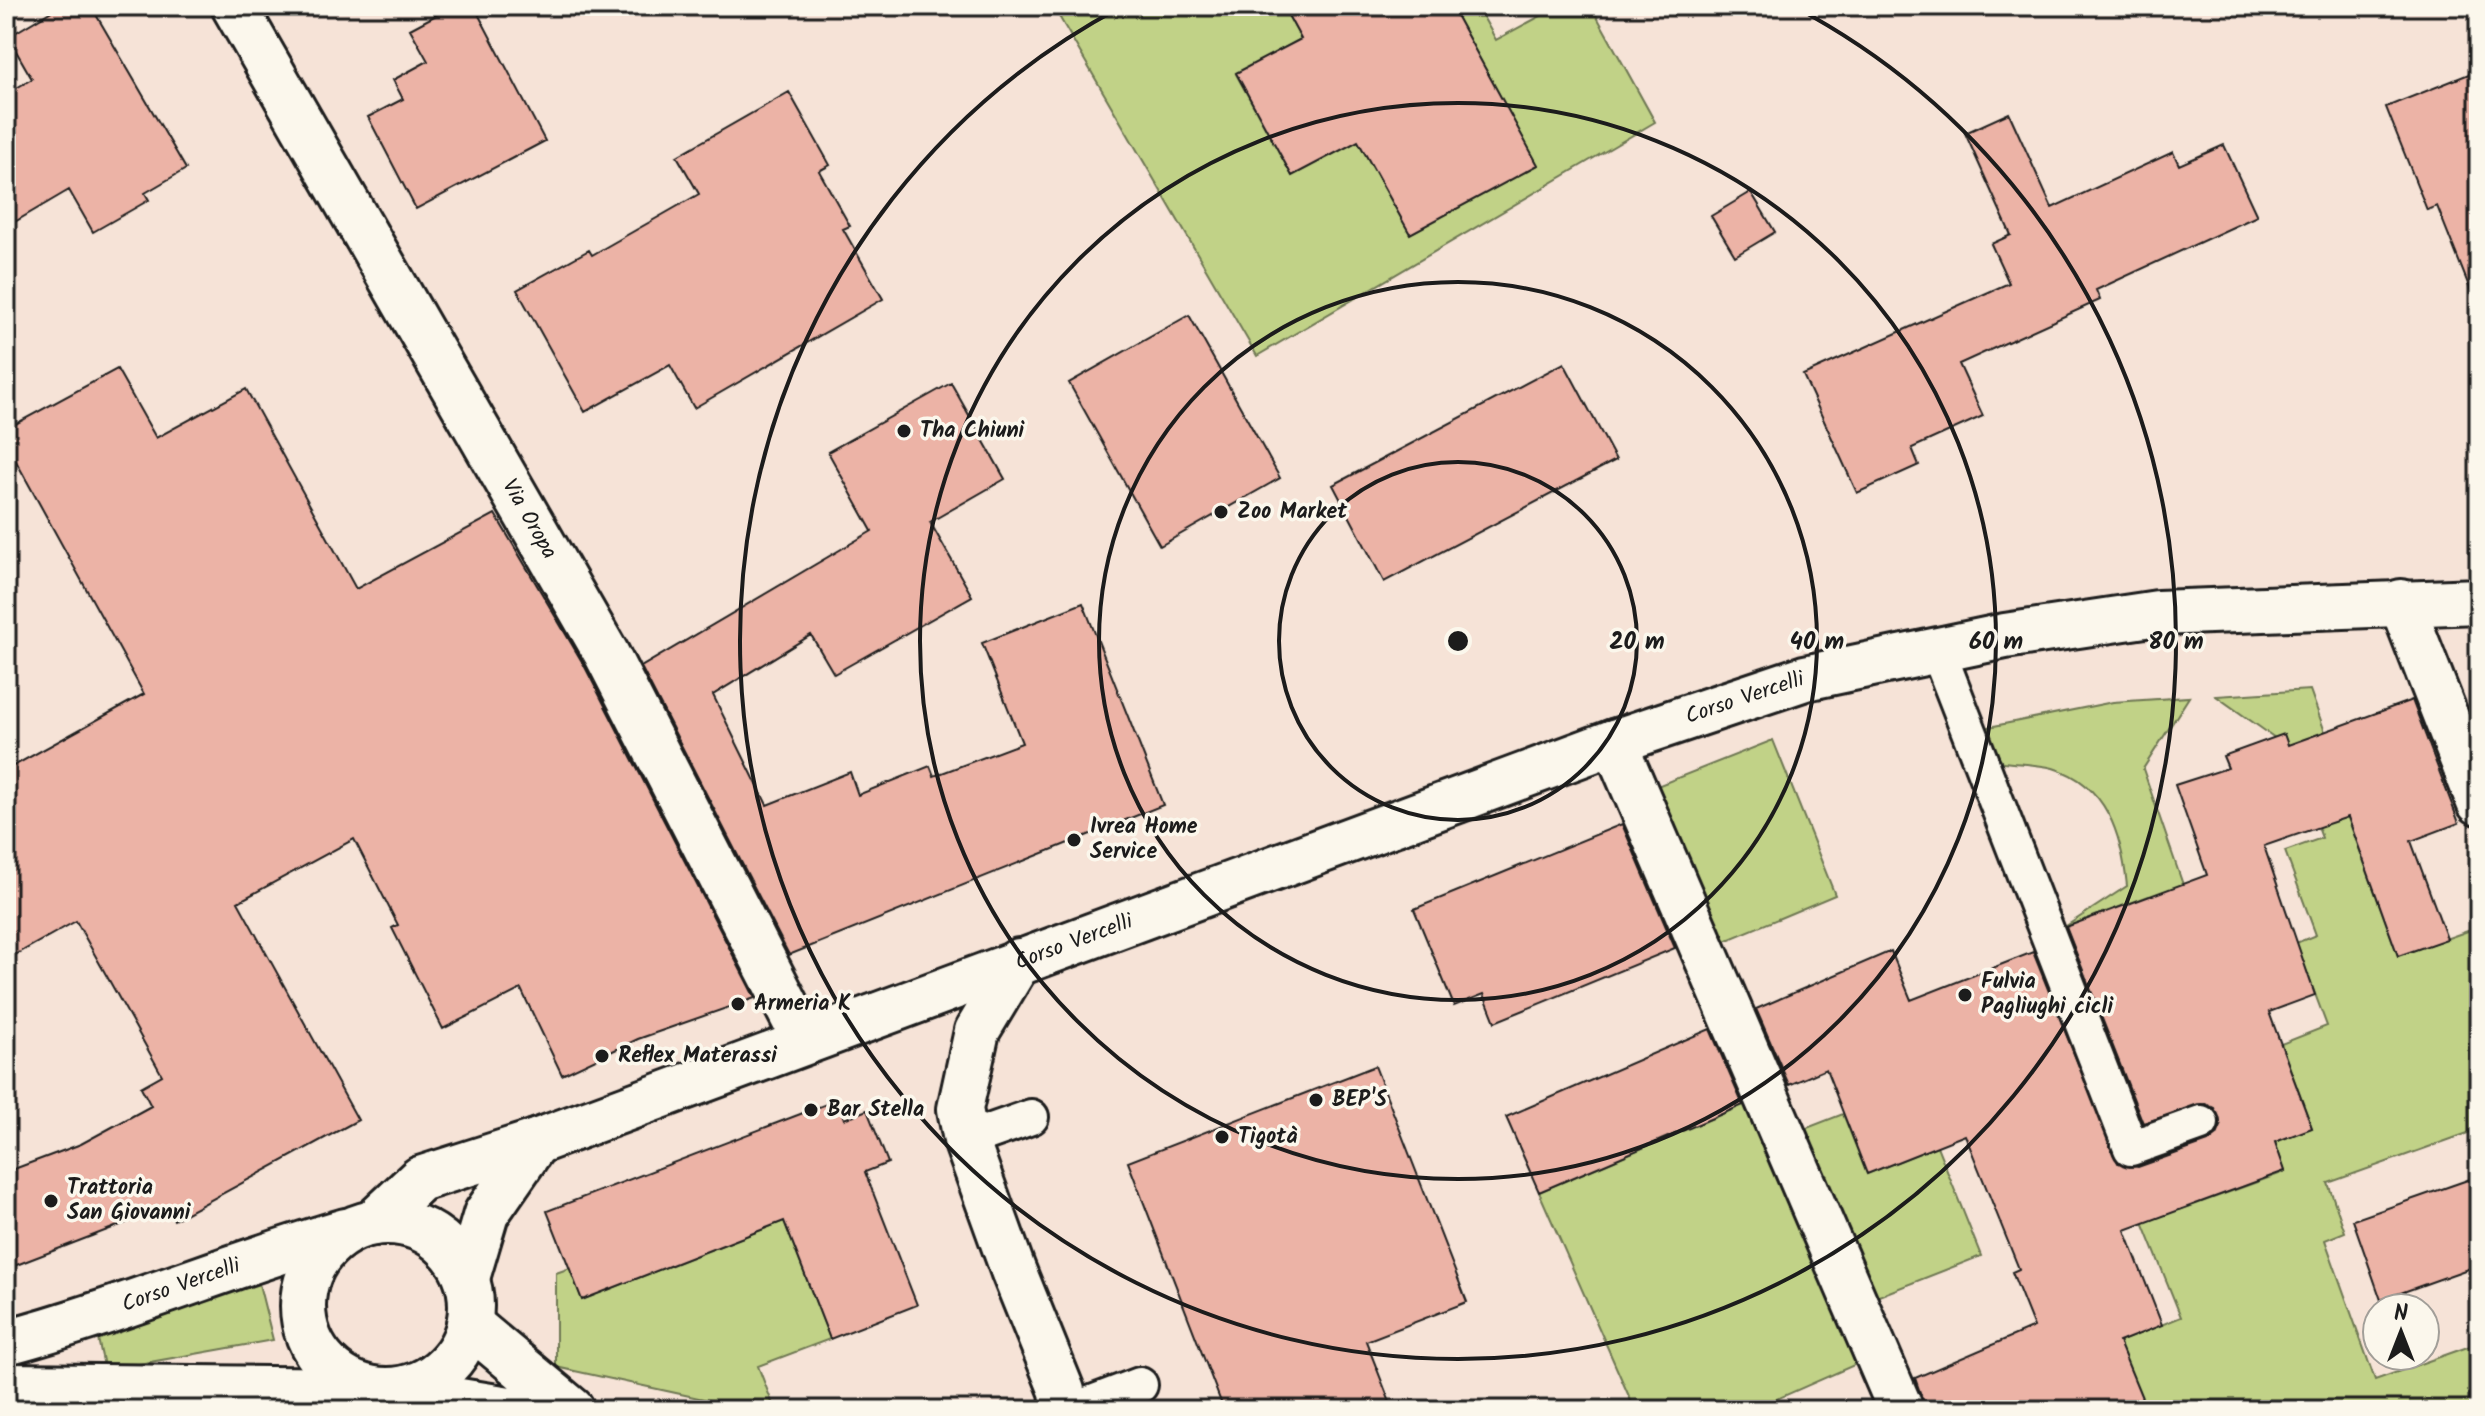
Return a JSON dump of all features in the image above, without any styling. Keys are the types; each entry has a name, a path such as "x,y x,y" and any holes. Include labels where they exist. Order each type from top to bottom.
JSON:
{"main road":[{"name":"Via Oropa","path":"234,6 606,653 805,1041"},
{"name":"Corso Vercelli","path":"6,1342 92,1319 276,1251 365,1226 420,1179 536,1142 1614,742 1794,681 1937,649 2158,613 2479,601"},
{"path":"2401,602 2479,802"},
{"path":"1614,742 1901,1410"},
{"path":"1019,961 977,1031 960,1109 966,1140 1062,1391 1064,1410"},
{"path":"467,1278 486,1214 536,1142"},
{"path":"6,1386 385,1390 422,1383 444,1368 458,1352 469,1324 471,1304 467,1278 450,1250 433,1235 404,1223 365,1226 332,1243 315,1263 305,1287 304,1318 314,1348 335,1372 360,1386 385,1390 515,1410"},
{"path":"469,1324 572,1410"}],"lane":[{"path":"1937,649 2131,1148 2201,1123"},
{"path":"966,1140 1031,1117"},
{"path":"1074,1410 1140,1385"}],"green space":[{"path":"1053,6 1283,6 1301,39 1236,74 1292,176 1358,141 1410,234 1538,165 1451,6 1477,6 1496,40 1559,6 1591,6 1655,122 1257,356"},
{"path":"2310,690 2325,732 2318,735 2398,956 2479,927 2479,1129 2328,1183 2345,1232 2325,1240 2361,1341 2361,1372 2372,1372 2375,1380 2397,1372 2441,1372 2441,1357 2479,1343 2479,1410 2119,1410 2119,1342 2181,1317 2125,1178 2180,1210 2285,1172 2275,1142 2312,1128 2281,1044 2327,1026 2296,943 2316,935 2285,851 2322,838 2284,735 2275,738 2216,696"},
{"path":"2189,697 2143,769 2209,960 2149,896 2063,928 2127,886 2116,831 2099,799 2087,786 2053,768 2003,762 1984,728 2113,702"},
{"path":"1773,740 1835,895 1713,946 1647,790"},
{"path":"1748,1103 1861,1362 1752,1410 1635,1410 1539,1192"},
{"path":"1843,1114 1867,1174 1937,1146 1981,1256 1861,1303 1794,1133"},
{"path":"784,1221 830,1339 758,1366 775,1410 737,1410 708,1400 556,1367 556,1273 570,1268 582,1300"},
{"path":"257,1276 273,1340 105,1370 98,1339"}],"building":[{"path":"60,6 91,6 186,169 145,193 149,200 93,232 69,190 6,227 6,94 32,79 8,37"},
{"path":"453,6 474,6 545,141 416,209 368,117 403,99 393,80 428,61 410,29"},
{"path":"1283,6 1451,6 1538,165 1410,234 1358,141 1292,176 1236,73 1301,39"},
{"path":"2479,70 2479,303 2476,304 2437,206 2427,210 2386,107"},
{"path":"789,92 830,165 819,171 850,226 843,229 883,299 694,408 670,365 585,412 517,290 589,250 592,255 699,194 677,156"},
{"path":"2009,113 2052,208 2173,152 2179,165 2224,145 2257,216 2096,290 2100,300 1959,364 1983,416 1912,448 1919,465 1857,493 1803,375 2009,283 1991,244 2011,235 1965,133"},
{"path":"1751,192 1775,232 1735,256 1711,216"},
{"path":"1189,315 1280,478 1160,546 1069,383"},
{"path":"1564,363 1616,460 1384,582 1333,485"},
{"path":"117,369 156,438 246,389 356,589 495,514 584,665 755,998 638,1039 562,1075 521,989 443,1029 392,928 398,925 354,839 238,902 358,1120 174,1220 167,1207 6,1269 6,1172 81,1144 151,1106 141,1087 162,1075 76,921 6,960 6,770 144,694 6,443 6,429"},
{"path":"951,383 1005,479 930,522 972,596 834,674 811,635 713,695 767,805 850,772 858,795 930,766 934,776 1022,743 982,643 1083,603 1163,805 789,955 641,667 872,531 828,452"},
{"path":"2412,700 2459,823 2411,841 2447,939 2398,956 2348,817 2264,846 2315,995 2269,1012 2312,1128 2275,1142 2285,1171 2125,1230 2162,1325 2119,1342 2147,1410 1926,1410 1915,1378 2034,1327 2012,1272 2019,1269 1965,1135 1867,1174 1826,1069 1789,1085 1756,1009 1891,951 1911,1000 2033,952 2118,1163 2138,1167 2208,1142 2217,1135 2221,1126 2214,1108 2205,1104 2143,1123 2066,927 2207,875 2175,785 2228,768 2223,756 2284,734 2288,745"},
{"path":"1622,824 1675,948 1495,1022 1484,994 1454,1006 1414,909"},
{"path":"1710,1029 1743,1105 1539,1192 1506,1117"},
{"path":"1375,1066 1467,1302 1366,1341 1393,1410 1224,1410 1128,1162"},
{"path":"837,1100 844,1119 867,1110 888,1163 865,1172 917,1305 830,1339 784,1221 582,1300 547,1211"},
{"path":"2479,1176 2479,1265 2403,1292 2378,1292 2353,1220"}],"place":[{"name":"Tha Chiuni","path":"904,431"},
{"name":"Zoo Market","path":"1221,512"},
{"name":"Ivrea Home Service","path":"1074,840"},
{"name":"Fulvia Pagliughi cicli","path":"1965,995"},
{"name":"Armeria K","path":"738,1004"},
{"name":"Reflex Materassi","path":"602,1056"},
{"name":"BEP'S","path":"1316,1100"},
{"name":"Bar Stella","path":"811,1110"},
{"name":"Tigotà","path":"1222,1137"},
{"name":"Trattoria San Giovanni","path":"51,1201"}]}
